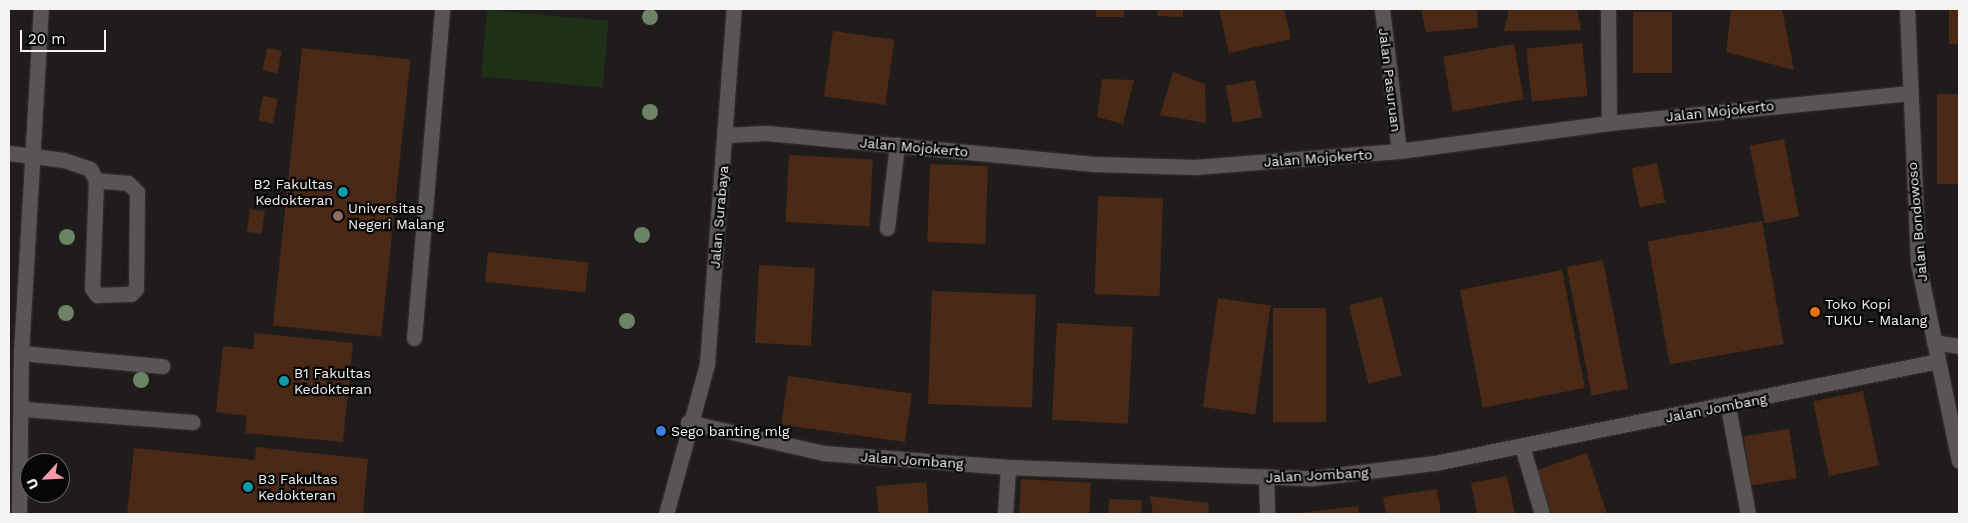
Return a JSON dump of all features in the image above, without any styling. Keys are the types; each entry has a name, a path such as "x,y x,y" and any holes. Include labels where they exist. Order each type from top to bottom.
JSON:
{"main road":[{"path":"20,514 16,435 23,410 21,353 30,155 40,9"},
{"path":"414,338 442,9"},
{"name":"Jalan Surabaya","path":"666,514 688,422 707,364 726,135 734,9"},
{"name":"Jalan Pasuruan","path":"1382,9 1399,151"},
{"path":"1608,9 1609,122"},
{"name":"Jalan Bondowoso","path":"1907,9 1908,93 1918,263 1959,461"},
{"name":"Jalan Mojokerto","path":"726,135 766,133 1170,168 1399,151 1609,122 1908,93"},
{"path":"887,228 897,145"},
{"path":"9,153 84,164 96,180 92,288 97,295 131,294 136,289 138,192 128,182 96,180"},
{"path":"1934,342 1959,346"},
{"path":"21,353 162,366"},
{"name":"Jalan Jombang","path":"688,422 823,453 1008,467 1266,479 1354,474 1522,446 1728,407 1938,361"},
{"path":"1728,407 1748,514"},
{"path":"23,410 193,422"},
{"path":"1522,446 1542,514"},
{"path":"1005,514 1008,467"},
{"path":"1266,479 1267,514"}],"green space":[{"path":"487,10 609,21 603,87 481,77"}],"building":[{"path":"1096,9 1124,9 1124,17 1096,17"},
{"path":"1158,9 1183,9 1183,17 1157,16"},
{"path":"1219,9 1284,9 1291,39 1229,53"},
{"path":"1421,9 1477,9 1478,28 1426,32"},
{"path":"1509,9 1577,9 1581,30 1504,31"},
{"path":"1731,9 1782,9 1794,70 1726,52"},
{"path":"1949,9 1959,9 1959,44 1949,44"},
{"path":"1633,12 1672,12 1672,73 1633,73"},
{"path":"833,31 894,40 885,105 824,96"},
{"path":"1582,43 1588,96 1532,102 1526,49"},
{"path":"1514,44 1524,99 1453,112 1443,57"},
{"path":"267,48 282,51 277,73 263,71"},
{"name":"B2 Fakultas Kedokteran","path":"302,48 410,59 381,337 273,325"},
{"path":"1173,72 1205,84 1206,123 1160,115"},
{"path":"1102,79 1134,80 1123,124 1097,117"},
{"path":"1255,80 1262,117 1233,123 1226,86"},
{"path":"1937,94 1959,94 1959,184 1937,184"},
{"path":"263,96 278,99 273,123 258,121"},
{"path":"1784,139 1799,217 1765,223 1750,146"},
{"path":"789,155 873,159 869,226 785,222"},
{"path":"1657,163 1665,202 1640,208 1632,168"},
{"path":"930,164 988,166 985,244 927,242"},
{"path":"1098,196 1163,198 1160,296 1095,294"},
{"path":"250,209 265,211 262,234 247,232"},
{"path":"1762,221 1784,344 1669,364 1648,241"},
{"path":"488,252 588,263 585,292 485,282"},
{"path":"1603,260 1628,389 1592,396 1567,267"},
{"path":"759,265 815,268 811,346 755,343"},
{"path":"1562,270 1585,388 1483,408 1460,290"},
{"path":"932,291 1036,295 1032,408 928,404"},
{"path":"1382,297 1402,376 1369,384 1349,305"},
{"path":"1218,298 1270,305 1255,414 1203,407"},
{"path":"1273,308 1326,308 1326,422 1273,422"},
{"path":"1057,323 1133,327 1128,424 1052,420"},
{"name":"B1 Fakultas Kedokteran","path":"255,333 353,343 343,442 245,433 247,416 216,412 223,346 253,349"},
{"path":"788,376 912,393 905,442 781,425"},
{"path":"1863,391 1879,465 1829,476 1813,402"},
{"path":"1789,429 1797,478 1751,486 1744,436"},
{"name":"B3 Fakultas Kedokteran","path":"256,447 368,459 363,514 127,514 134,448 255,460"},
{"path":"1587,453 1607,514 1552,514 1537,470"},
{"path":"1507,476 1515,514 1477,514 1471,483"},
{"path":"1021,479 1091,483 1089,514 1019,514"},
{"path":"926,482 929,514 879,514 876,486"},
{"path":"1437,489 1441,514 1386,514 1383,497"},
{"path":"1150,496 1209,503 1208,514 1153,514"},
{"path":"1109,499 1142,500 1141,514 1108,514"},
{"path":"1358,506 1359,514 1298,514 1298,513"}],"place":[{"name":"B2 Fakultas Kedokteran","path":"343,192"},
{"name":"Universitas Negeri Malang","path":"338,216"},
{"name":"Toko Kopi TUKU - Malang","path":"1815,312"},
{"name":"B1 Fakultas Kedokteran","path":"284,381"},
{"name":"Sego banting mlg","path":"661,431"},
{"name":"B3 Fakultas Kedokteran","path":"248,487"}]}
